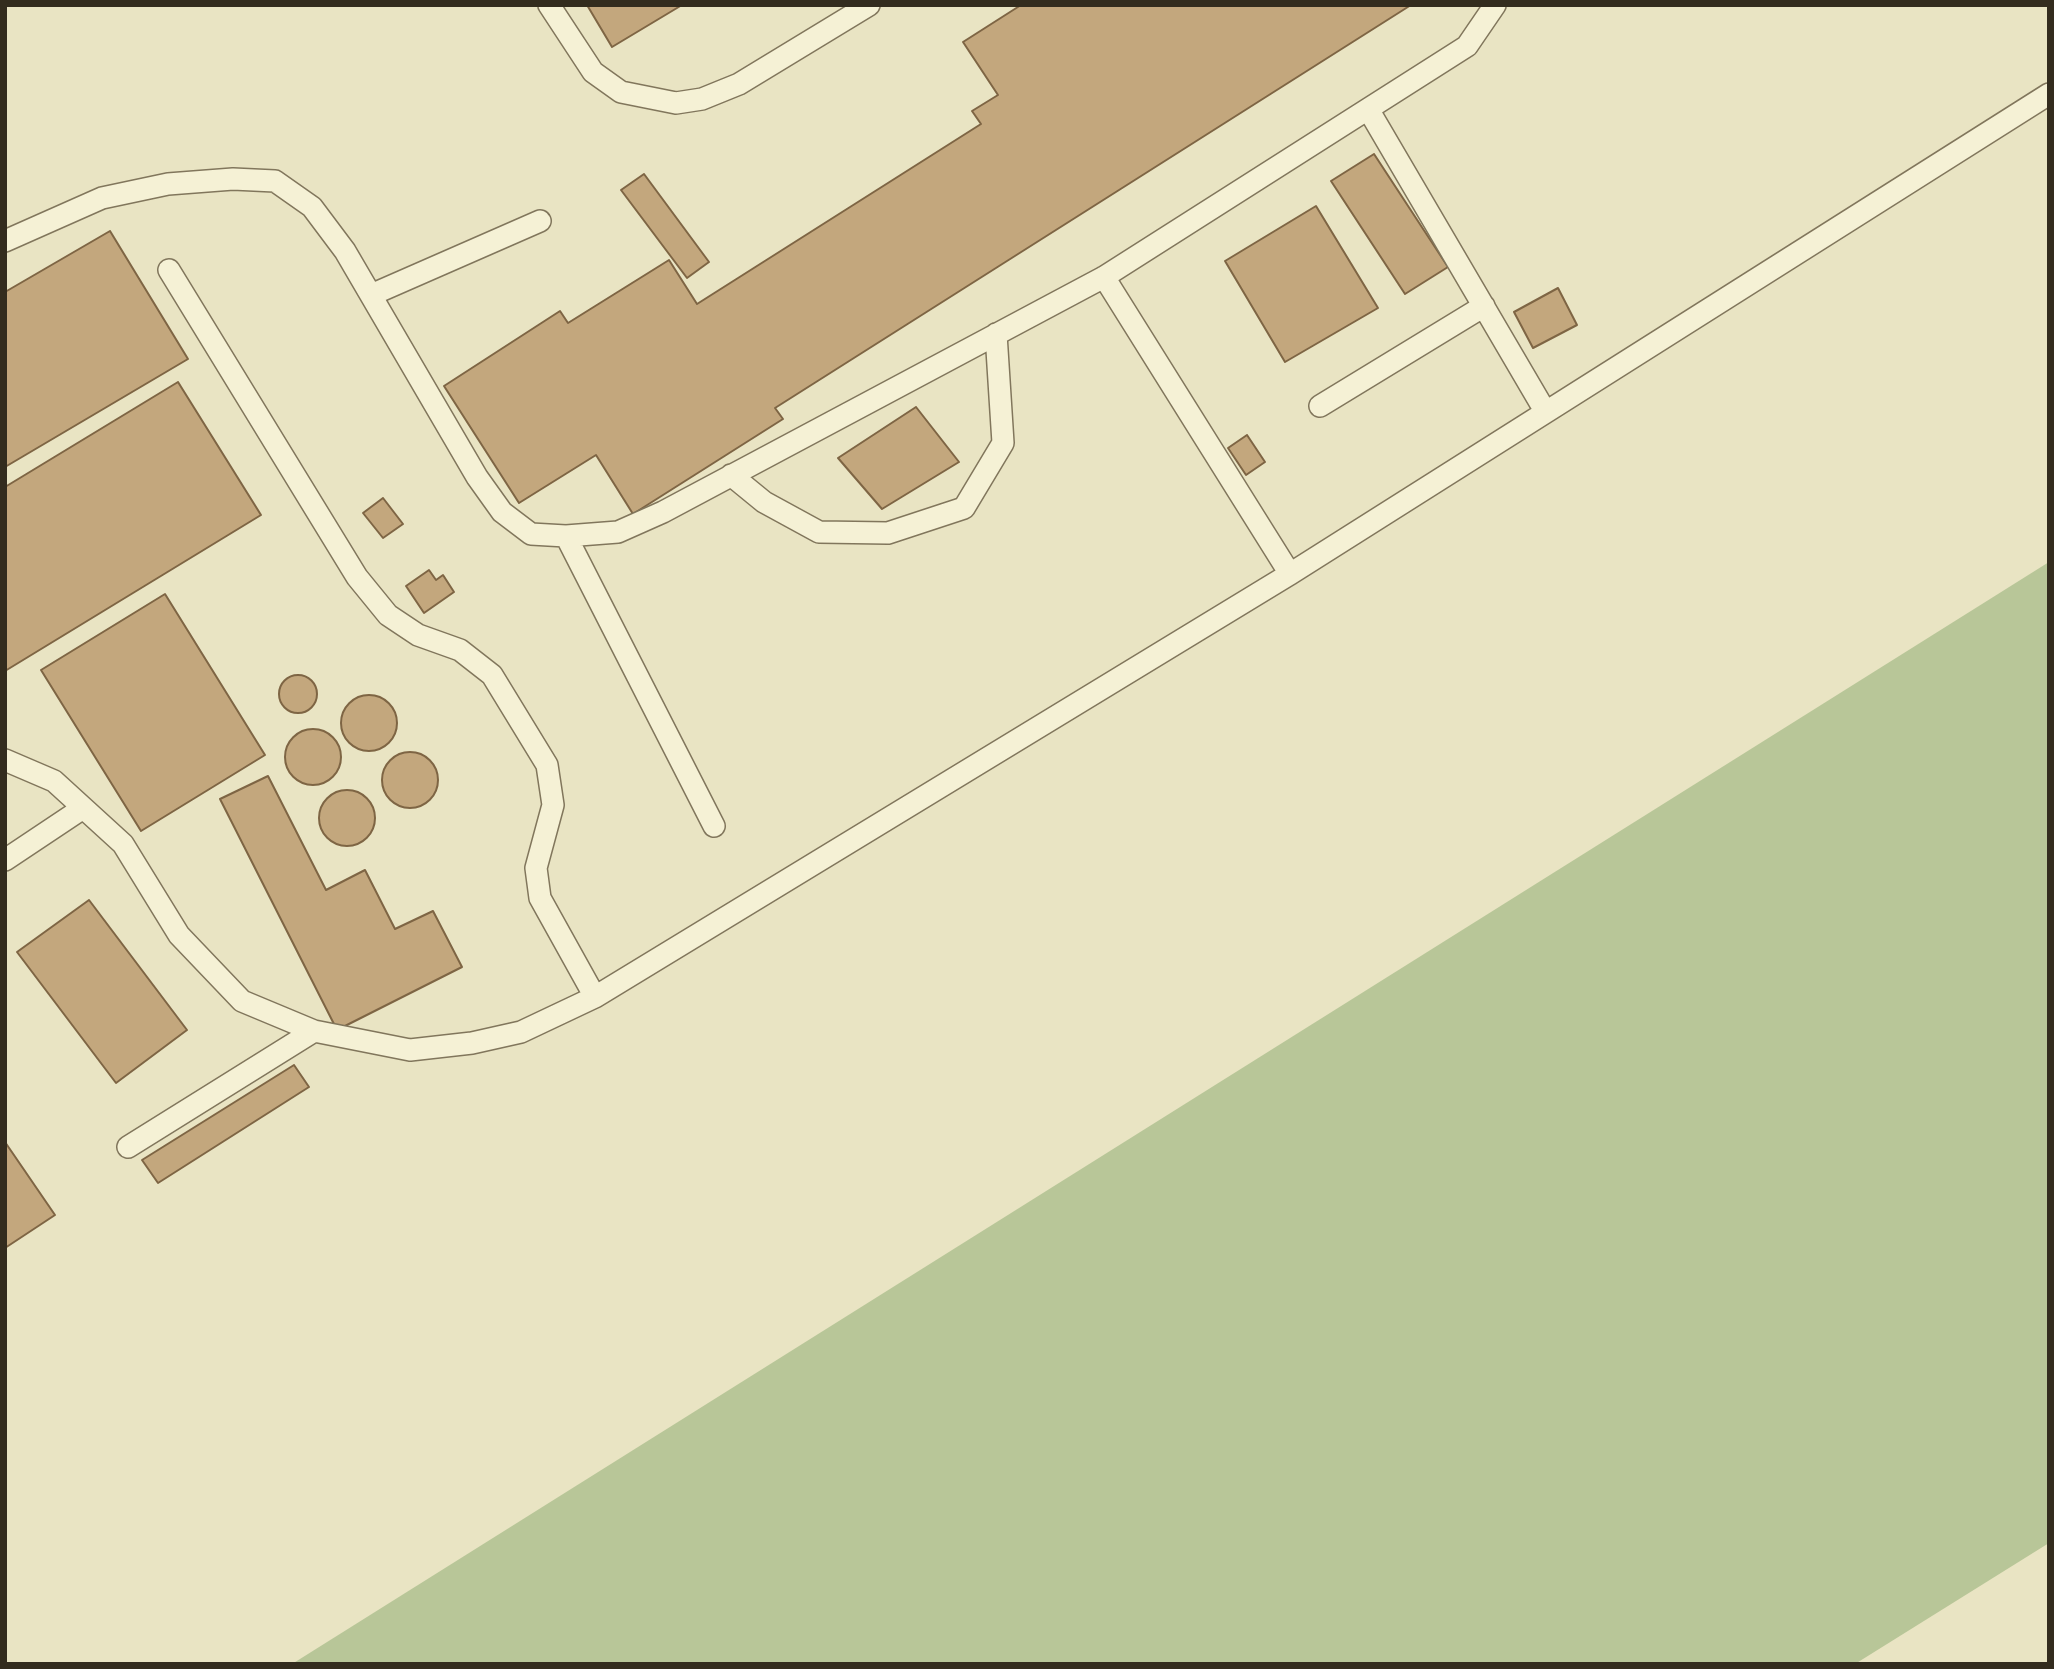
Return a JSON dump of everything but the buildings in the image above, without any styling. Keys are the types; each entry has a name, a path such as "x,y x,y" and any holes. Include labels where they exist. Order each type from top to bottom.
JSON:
{"lane":[{"path":"549,5 593,72 621,92 676,103 702,99 738,84 869,5"},
{"path":"5,240 102,198 168,184 233,178 275,181 312,207 345,251 477,477 502,512 531,534 566,536 618,532 663,512 1104,277 1467,46 1495,5"},
{"path":"5,760 54,781 123,844 179,936 242,1000 314,1031 410,1050 472,1043 521,1032 595,998 1290,573 2049,94"},
{"path":"1368,109 1545,411"},
{"path":"371,295 540,221"},
{"path":"169,270 357,577 388,615 418,635 460,650 492,675 547,765 553,805 536,868 540,898 595,998"},
{"path":"1104,277 1290,573"},
{"path":"1320,406 1484,306"},
{"path":"731,475 764,502 819,532 888,533 964,508 1003,443 996,334"},
{"path":"566,536 714,826"},
{"path":"5,860 83,808"},
{"path":"128,1147 314,1031"}],"green space":[{"path":"2049,562 2049,1543 1855,1664 292,1664"}]}
